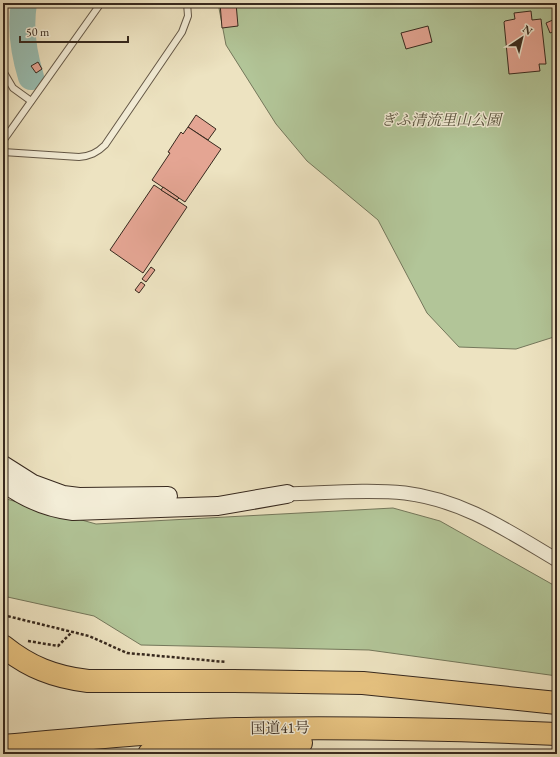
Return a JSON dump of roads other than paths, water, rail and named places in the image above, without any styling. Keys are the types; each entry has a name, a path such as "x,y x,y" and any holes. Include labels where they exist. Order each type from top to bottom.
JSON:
{"highway":[{"path":"3,646 18,658 35,667 71,679 88,681 363,683 557,703"},
{"name":"国道41号","path":"3,746 136,735 235,729 441,729 557,734"},
{"path":"149,754 250,745 330,742 361,736"},
{"name":"国道41号","path":"3,753 55,748 195,739 361,736 442,737 557,742"}],"street":[{"path":"3,465 18,476 38,486 63,495 79,497 383,492 406,493 447,502 487,518 557,560"},
{"path":"3,482 22,495 38,503 55,509 73,511 218,506 287,494"}],"lane":[{"path":"3,141 101,3"},
{"path":"3,152 79,158 87,157 100,150 182,32 188,16 187,3"},
{"path":"3,71 13,88 31,101"}],"waterway":[{"path":"24,3 22,21 23,40 31,77"}],"park label":[{"name":"ぎふ清流里山公園","path":"441,120"}]}
